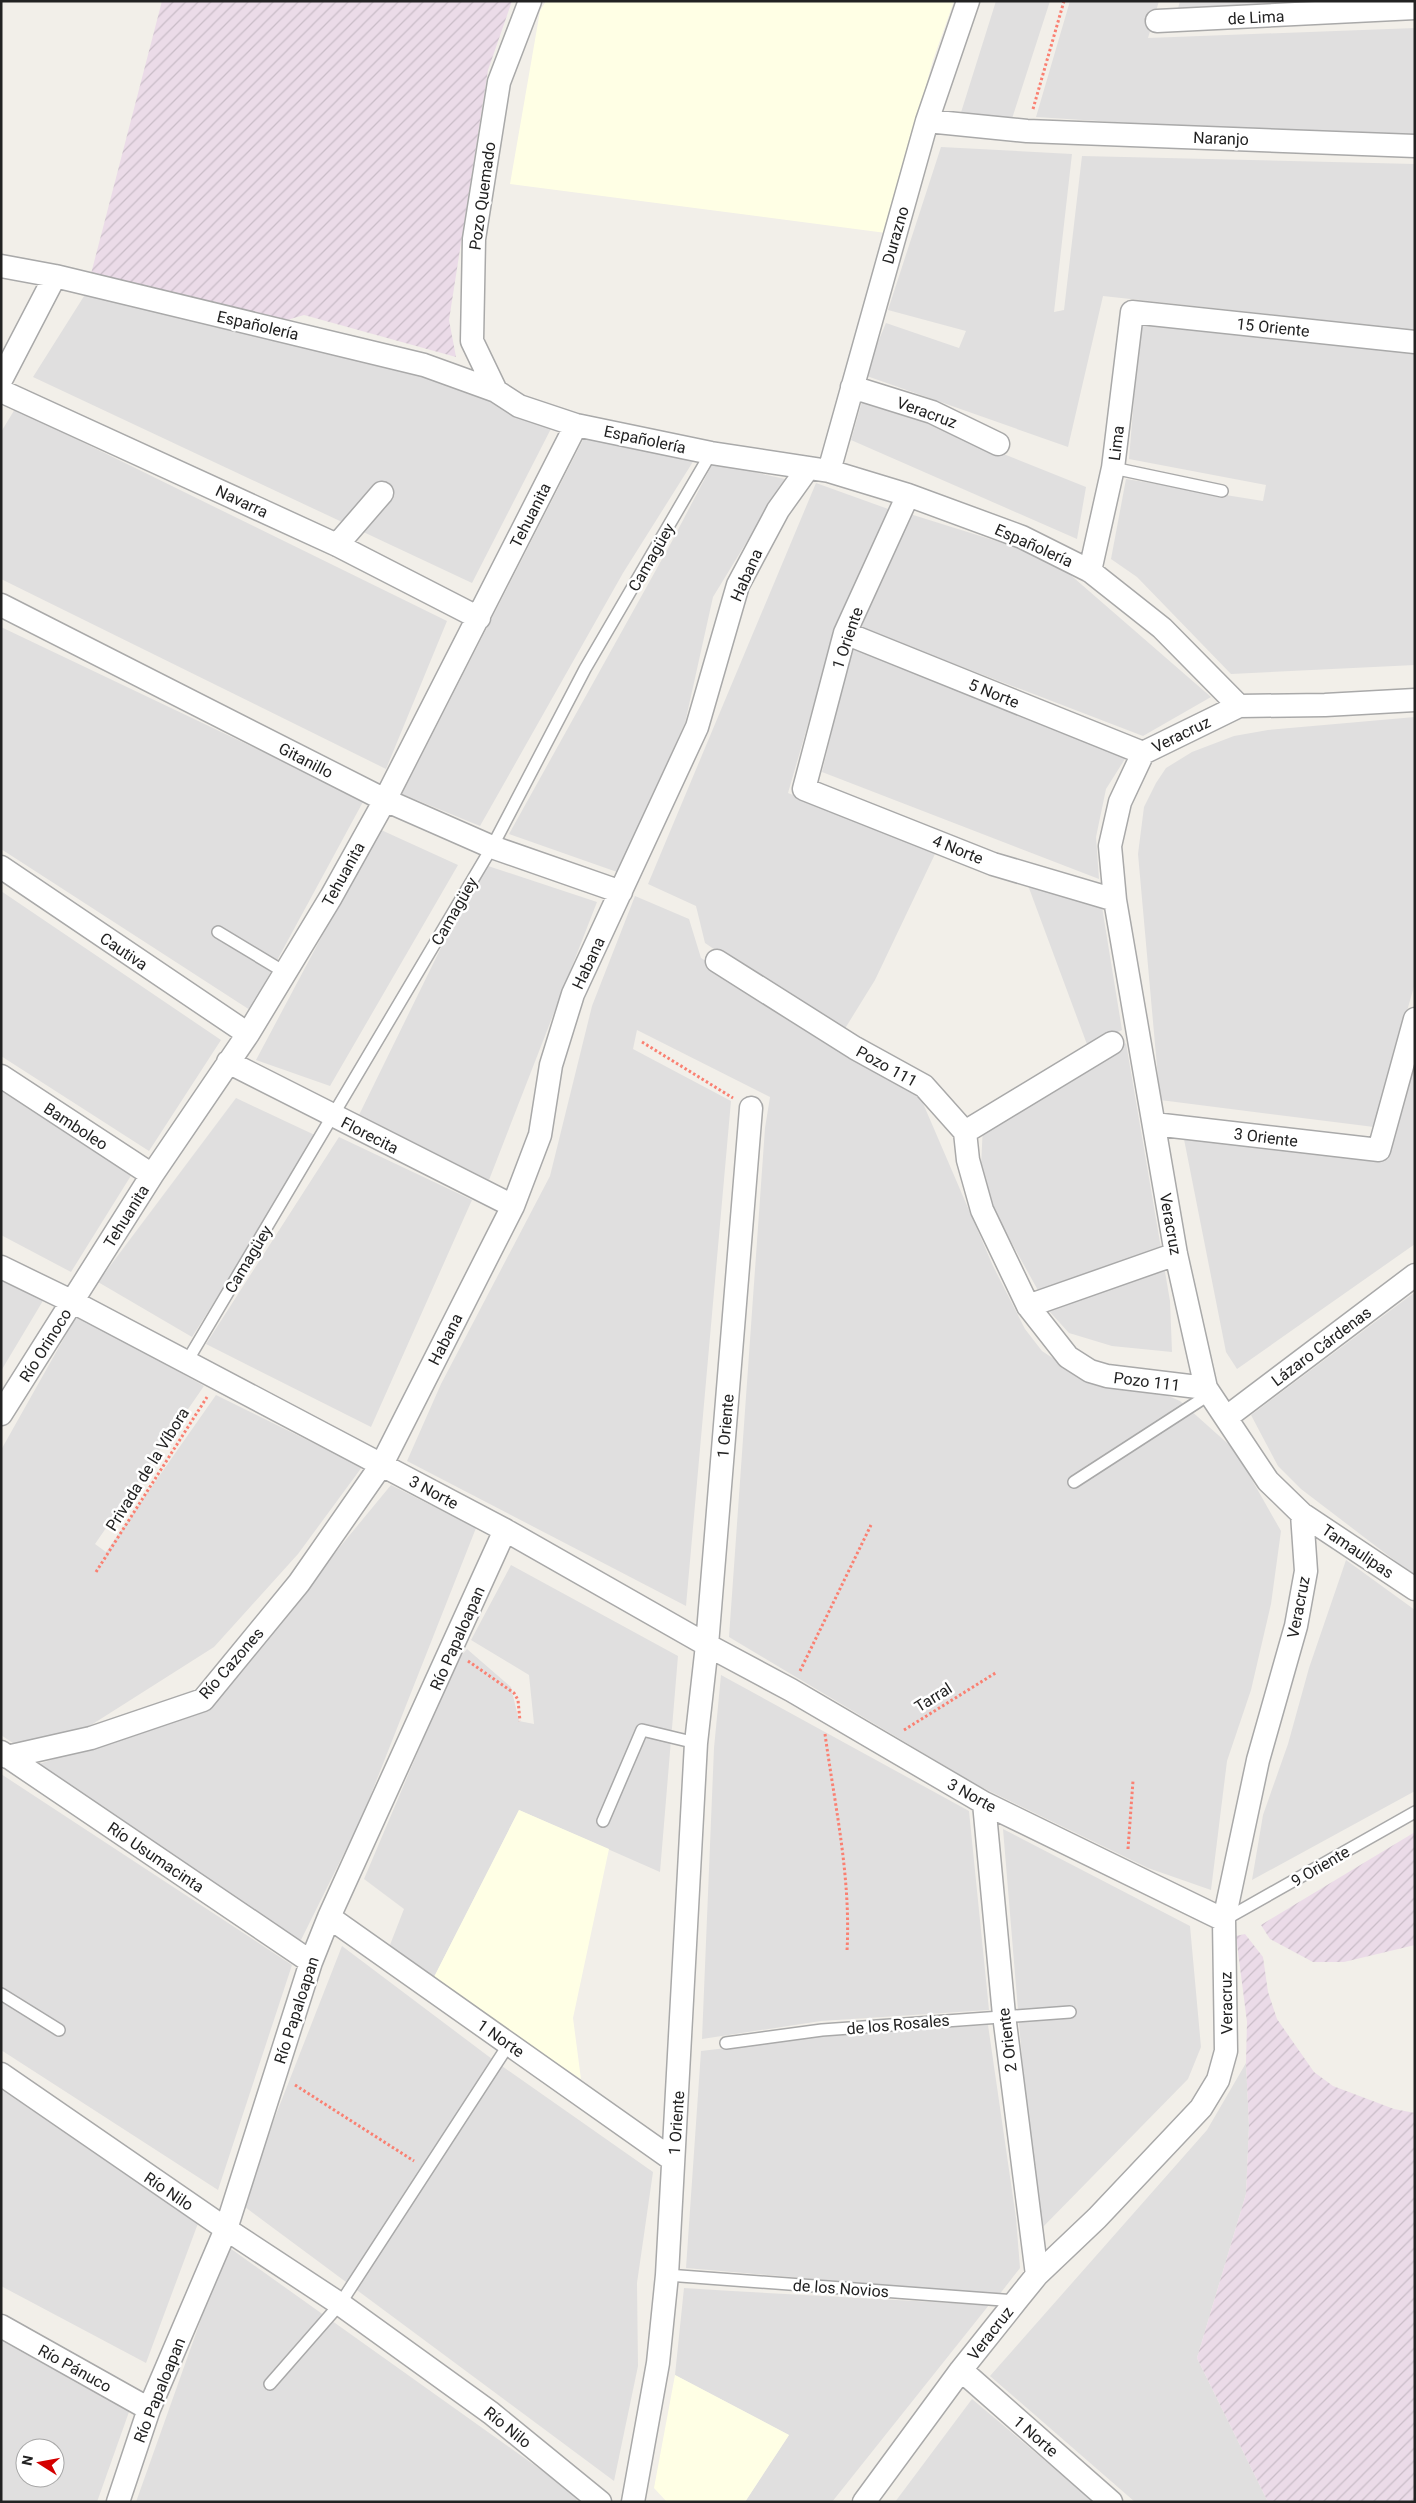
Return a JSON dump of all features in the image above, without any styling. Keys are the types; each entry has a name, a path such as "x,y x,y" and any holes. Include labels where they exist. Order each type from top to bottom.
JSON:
{"street":[{"name":"Pozo Quemado","path":"496,391 472,341 474,239 499,82 530,1"},
{"name":"Durazno","path":"818,470 852,387 927,121 968,1"},
{"name":"de Lima","path":"1157,21 1415,8"},
{"name":"Naranjo","path":"927,121 1027,131 1415,146"},
{"name":"Españolería","path":"1,266 55,276 424,364 496,391 519,406 576,425 711,453 818,470 908,495 1022,537 1090,571 1162,628 1239,706"},
{"path":"1,380 55,276"},
{"name":"15 Oriente","path":"1132,312 1415,342"},
{"name":"Lima","path":"1090,571 1113,468 1132,312"},
{"name":"Veracruz","path":"852,387 932,412 998,444"},
{"name":"Navarra","path":"1,391 337,545 479,618"},
{"name":"Tehuanita","path":"72,1302 152,1176 248,1034 286,973 384,800 479,618 576,425"},
{"name":"Habana","path":"382,1464 512,1206 540,1135 551,1065 573,994 697,727 738,585 778,510 818,470"},
{"path":"337,545 382,493"},
{"name":"1 Oriente","path":"804,788 845,633 908,495"},
{"name":"Gitanillo","path":"1,605 384,800 492,847 621,892"},
{"name":"5 Norte","path":"845,633 1143,753"},
{"name":"Veracruz","path":"864,2502 961,2370 1016,2301 1038,2275 1097,2218 1201,2108 1218,2080 1226,2051 1224,1920 1258,1760 1296,1626 1306,1571 1302,1514 1268,1481 1208,1391 1176,1254 1115,900 1110,846 1120,802 1143,753 1239,706 1325,705 1415,700"},
{"name":"4 Norte","path":"804,788 993,864 1115,900"},
{"name":"Cautiva","path":"1,867 248,1034"},
{"name":"Pozo 111","path":"717,961 855,1048 924,1086 965,1132 968,1160 982,1210 1028,1306 1068,1357 1090,1371 1108,1376 1208,1391"},
{"name":"3 Oriente","path":"1154,1124 1378,1150 1415,1019"},
{"path":"965,1132 1112,1044"},
{"name":"Florecita","path":"228,1062 512,1206"},
{"name":"Bamboleo","path":"1,1076 152,1176"},
{"name":"1 Oriente","path":"633,2502 658,2363 667,2275 696,1743 707,1645 751,1108"},
{"path":"1028,1306 1176,1254"},
{"name":"3 Norte","path":"1,1267 72,1302 505,1530 707,1645 791,1690 984,1803 1224,1920"},
{"name":"Lázaro Cárdenas","path":"1227,1417 1415,1275"},
{"name":"Río Orinoco","path":"1,1414 72,1302"},
{"name":"Río Cazones","path":"4,1754 90,1738 204,1700 299,1583 382,1464"},
{"name":"Tamaulipas","path":"1302,1514 1415,1588"},
{"name":"Río Papaloapan","path":"118,2502 150,2409 226,2229 311,1962 329,1917 505,1530"},
{"name":"Río Usumacinta","path":"4,1754 311,1962"},
{"name":"2 Oriente","path":"984,1803 1004,2015 1038,2275"},
{"name":"1 Norte","path":"329,1917 673,2160"},
{"name":"Río Nilo","path":"1,2074 226,2229 340,2304 491,2413 600,2502"},
{"name":"Río Pánuco","path":"1,2326 150,2409"},
{"name":"1 Norte","path":"961,2370 1111,2502"}],"lane":[{"name":"Camagüey","path":"186,1363 492,847 585,669 711,453"},
{"path":"1113,468 1222,491"},
{"path":"218,932 286,973"},
{"path":"1074,1482 1208,1391"},
{"path":"603,1821 642,1730 696,1743"},
{"name":"9 Oriente","path":"1224,1920 1415,1812"},
{"path":"1,1994 59,2030"},
{"name":"de los Rosales","path":"726,2043 822,2030 1004,2015 1070,2012"},
{"path":"270,2384 340,2304 509,2044"},
{"name":"de los Novios","path":"667,2275 1016,2301"}],"path":[{"path":"1027,131 1064,1"},
{"path":"642,1042 751,1108"},
{"name":"Privada de la Víbora","path":"96,1572 218,1380"},
{"path":"791,1690 871,1525"},
{"path":"452,1650 514,1693 518,1700 520,1721"},
{"name":"Tarral","path":"882,1744 997,1672"},
{"path":"821,1709 844,1853 849,1913 847,1950"},
{"path":"1127,1874 1133,1781"},
{"path":"276,2073 427,2170"}],"shaded area":[{"path":"162,1 512,1 488,70 449,320 456,357 304,315 280,322 86,293"},
{"path":"546,1 954,1 933,60 886,233 510,184 540,11"},
{"path":"996,1 1050,1 1009,128 958,122"},
{"path":"1070,1 1159,1 1148,38 1415,28 1415,141 1036,117"},
{"path":"1180,1 1347,1 1177,12"},
{"path":"941,147 1072,154 1054,312 1064,310 1082,156 1415,164 1415,330 1103,296 1068,447 864,375 886,323 959,348 966,331 888,310"},
{"path":"86,293 280,322 558,415 472,583 33,377"},
{"path":"1140,324 1415,351 1415,665 1231,674 1137,577 1111,559 1126,479 1263,501 1266,485 1129,459"},
{"path":"863,398 1086,487 1077,539 851,440"},
{"path":"15,409 447,621 386,769 1,579 1,432"},
{"path":"589,428 701,449 623,573 480,826 402,794"},
{"path":"713,463 785,479 713,597 685,723 617,872 509,834 671,543"},
{"path":"816,483 891,510 835,631 788,793 935,854 875,980 841,1035 705,943 696,906 648,884"},
{"path":"910,514 1051,558 1211,697 1143,736 861,628"},
{"path":"1,627 364,800 250,1010 1,849"},
{"path":"852,647 1130,751 1106,789 1096,837 1099,879 822,772"},
{"path":"1415,717 1415,983 1374,1127 1160,1100 1138,854 1144,807 1156,783 1166,768 1192,752 1234,736 1268,730"},
{"path":"379,829 458,865 330,1086 256,1060"},
{"path":"482,864 597,902 489,1180 359,1115"},
{"path":"1026,880 1102,907 1122,1030 1088,1047"},
{"path":"1,891 221,1040 149,1151 1,1056"},
{"path":"635,896 689,919 701,958 919,1094 993,1266 1025,1329 1042,1351 1066,1367 1148,1387 1180,1401 1235,1450 1281,1531 1271,1604 1251,1690 1227,1761 1211,1890 1148,1868 977,1785 729,1637 765,1128 770,1097 637,1030 633,1049 731,1101 686,1606 407,1461 441,1384 550,1176 592,1006"},
{"path":"1126,1043 1170,1301 1172,1352 1112,1346 1069,1333 1050,1312 989,1202 981,1167 983,1125"},
{"path":"1415,1059 1415,1244 1237,1369 1226,1352 1181,1124 1389,1144"},
{"path":"1,1089 132,1174 71,1272 1,1235"},
{"path":"236,1098 319,1137 192,1337 98,1282"},
{"path":"339,1137 472,1200 371,1427 206,1344"},
{"path":"1,1271 47,1294 1,1371"},
{"path":"1415,1292 1415,1576 1301,1489 1278,1466 1251,1415"},
{"path":"77,1315 204,1386 95,1544 106,1552 216,1395 362,1467 298,1554 214,1647 88,1727 23,1750 1,1735 1,1450"},
{"path":"391,1485 476,1528 362,1817 300,1942 36,1765 207,1708"},
{"path":"1346,1560 1415,1610 1415,1791 1252,1880 1263,1815 1288,1744 1309,1668"},
{"path":"511,1565 678,1656 660,1872 519,1810 432,1981 388,1950 404,1909 364,1879 456,1662 467,1649 511,1687 519,1721 534,1724 529,1675 471,1640"},
{"path":"721,1675 969,1811 989,2010 821,2021 702,2039 714,1748"},
{"path":"1,1774 292,1965 218,2190 1,2050"},
{"path":"519,1810 609,1849 573,2018 581,2079 432,1981"},
{"path":"1003,1829 1190,1926 1201,2047 1188,2079 1041,2229 1024,2083"},
{"path":"1415,1832 1415,1945 1344,1962 1313,1962 1270,1939 1261,1925"},
{"path":"1245,1934 1263,1957 1268,1992 1277,2019 1314,2072 1333,2086 1394,2109 1415,2113 1415,2502 1268,2502 1197,2358 1246,2194 1249,2126 1246,2063 1247,2022 1236,1936"},
{"path":"342,1946 492,2059 653,2172 637,2283 638,2366 614,2481 241,2204"},
{"path":"988,2025 1016,2218 1020,2268 999,2295 686,2268 701,2051 834,2035"},
{"path":"1246,2063 1249,2126 1246,2194 1197,2358 1268,2502 1135,2502 990,2376 1207,2130"},
{"path":"1,2084 200,2218 146,2363 1,2286"},
{"path":"227,2246 579,2497 575,2502 136,2502"},
{"path":"684,2288 989,2305 832,2502 745,2502 789,2435 675,2375"},
{"path":"1,2325 135,2395 97,2502 1,2502"},
{"path":"675,2375 789,2435 745,2502 667,2502 654,2488"},
{"path":"972,2399 1094,2502 895,2502"}]}
